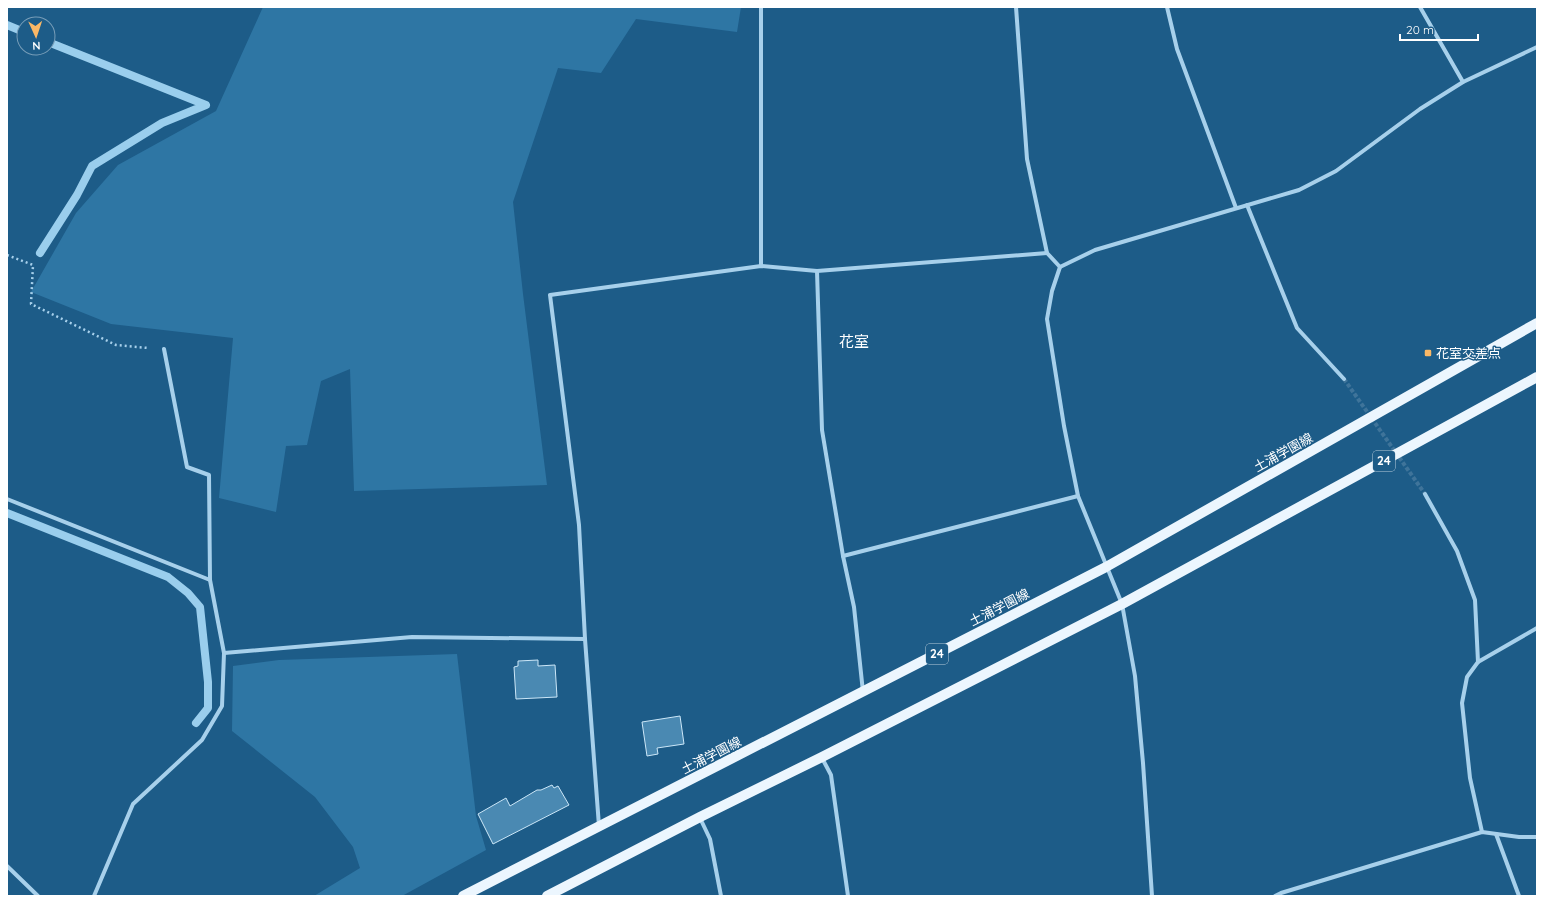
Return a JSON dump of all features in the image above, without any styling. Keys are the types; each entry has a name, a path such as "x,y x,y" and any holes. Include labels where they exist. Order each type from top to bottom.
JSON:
{"main road":[{"name":"土浦学園線","path":"463,896 1106,567 1537,323"},
{"name":"24","path":"547,896 1122,604 1537,377"}],"street":[{"path":"761,7 761,266"},
{"path":"1016,7 1027,159 1047,253 1060,267"},
{"path":"1167,7 1177,49 1236,208"},
{"path":"1420,7 1463,82"},
{"path":"1152,896 1143,763 1135,676 1122,604 1078,496 1064,426 1047,319 1052,291 1060,267 1095,250 1299,190 1336,171 1420,109 1463,82 1537,47"},
{"path":"1247,205 1297,328 1344,379"},
{"path":"599,827 585,639 579,525 550,295 761,266 817,271 1047,253"},
{"path":"817,271 822,430 843,556 854,607 863,692"},
{"path":"94,896 133,804 202,740 222,706 224,653 210,580 209,475 187,467 164,349"},
{"path":"1424,494 1457,551 1475,600 1478,662"},
{"path":"843,556 1078,496"},
{"path":"7,499 210,580"},
{"path":"1482,832 1470,778 1462,703 1467,677 1478,662 1537,628"},
{"path":"224,653 412,637 585,639"},
{"path":"822,757 831,775 848,896"},
{"path":"700,817 710,839 721,896"},
{"path":"1275,896 1482,832 1519,837 1537,837"},
{"path":"1496,834 1519,896"},
{"path":"7,866 38,896"}],"path":[{"path":"7,255 33,265 31,304 116,345 164,349"}],"shaded area":[{"path":"263,7 741,7 737,32 636,19 601,73 558,68 513,202 547,485 354,491 350,369 321,381 307,445 286,446 276,512 219,498 233,338 111,324 31,292 76,213 118,165 216,111"},
{"path":"457,654 476,816 486,850 402,896 314,896 360,868 353,847 315,797 232,731 233,666 279,660"}],"building":[{"path":"538,660 538,666 555,665 557,697 516,699 514,667 518,666 518,661"},
{"path":"680,716 684,744 657,748 658,754 647,756 642,722"},
{"path":"552,785 554,788 558,786 569,805 493,844 478,814 506,798 510,806 537,790 541,790"}],"waterway":[{"path":"7,25 16,29"},
{"path":"40,253 77,195 92,166 162,123 206,105 56,45"},
{"path":"7,513 168,577 188,593 200,607 208,682 208,708 196,723"}],"tunnel":[{"path":"1344,379 1425,494"}],"place":[{"name":"花室交差点","path":"1428,353"}],"district":[{"name":"花室","path":"854,342"}]}
